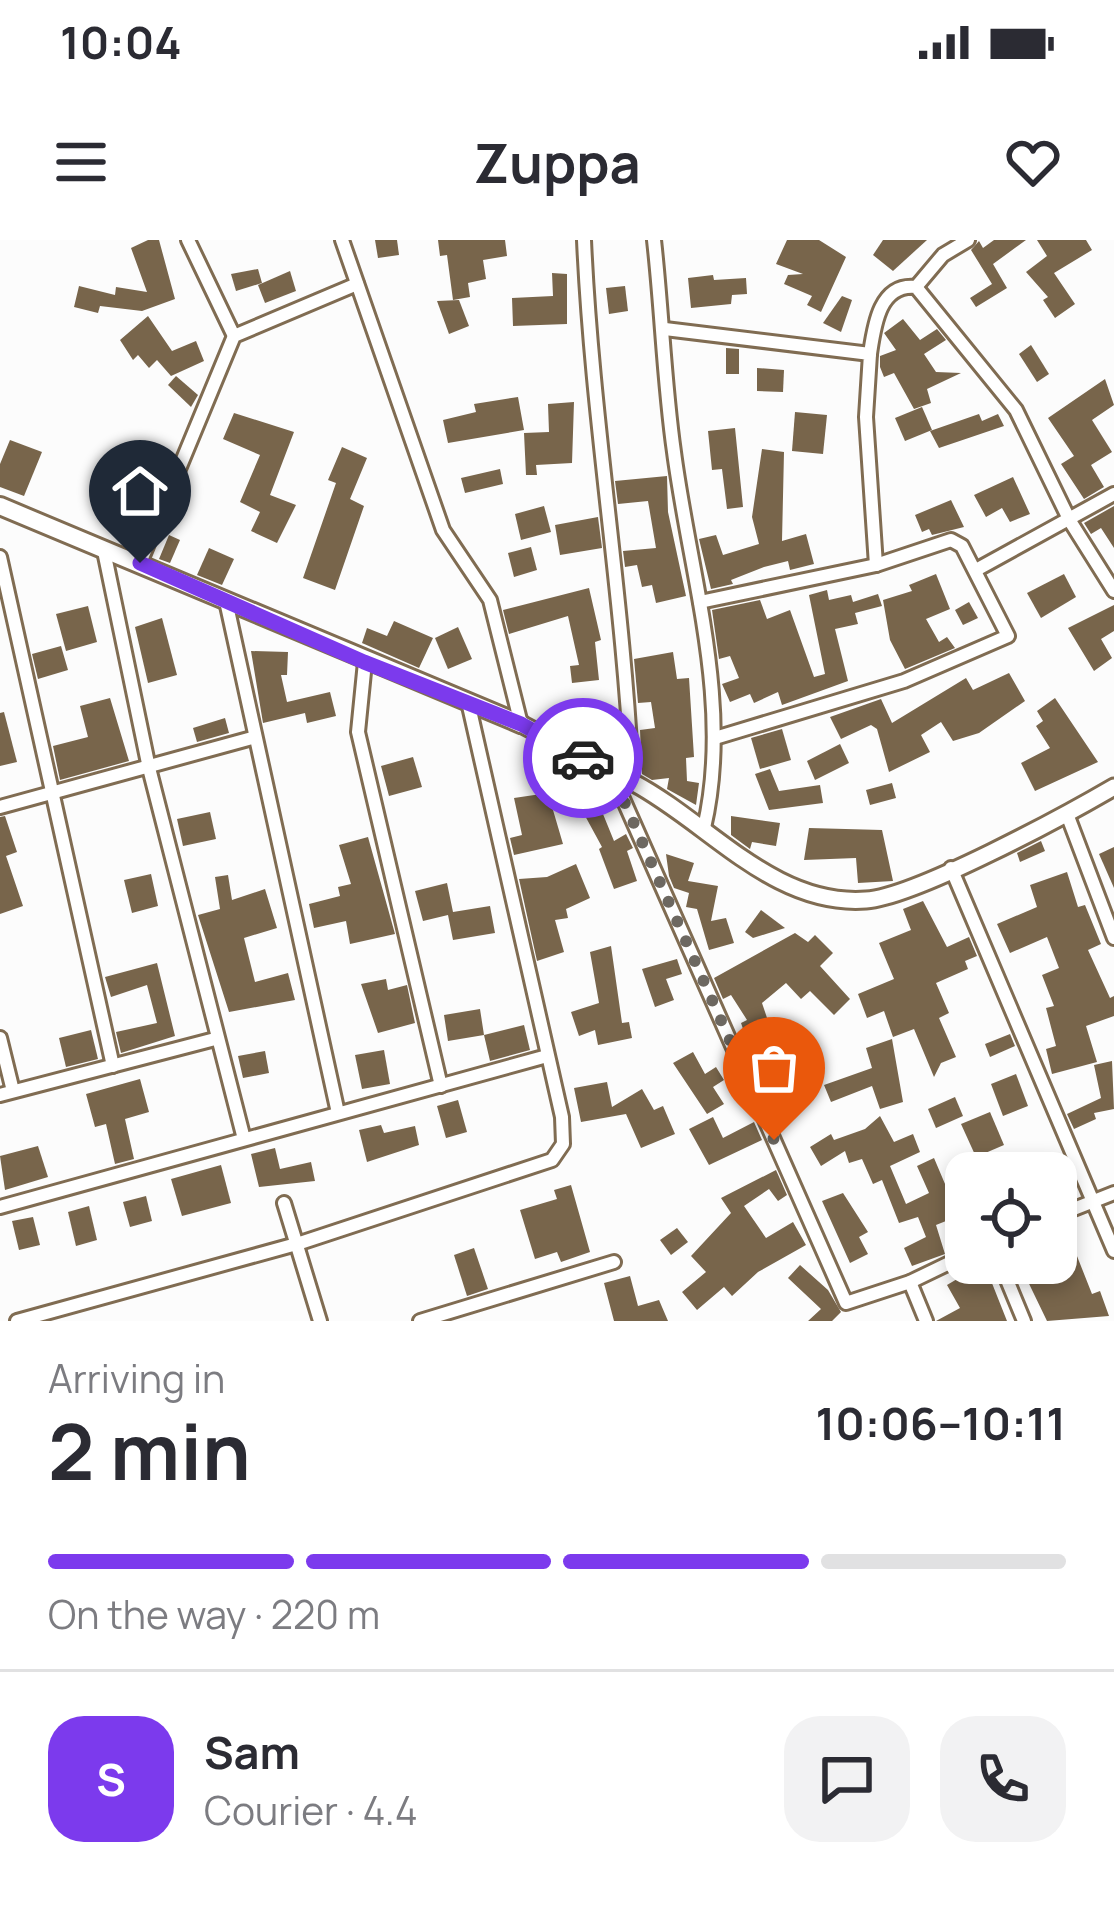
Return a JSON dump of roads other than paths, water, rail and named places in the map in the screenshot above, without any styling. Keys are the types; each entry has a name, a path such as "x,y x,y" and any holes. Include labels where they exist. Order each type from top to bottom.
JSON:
{"main road":[{"path":"0,506 521,724"}],"street":[{"path":"188,240 234,336"},
{"path":"342,240 443,530 490,600 521,724 632,782 777,880 846,901 884,898 1067,814 1114,787"},
{"path":"584,240 591,377 628,684 632,782"},
{"path":"654,240 674,452 700,602 715,738 704,828"},
{"path":"875,565 866,417 874,324 887,298 901,287 916,287 943,255 968,240"},
{"path":"140,563 234,336 356,284"},
{"path":"916,287 1016,410 1070,521 1114,591"},
{"path":"664,329 870,354"},
{"path":"976,570 1114,494"},
{"path":"700,602 875,565 951,540 962,546 1007,631 1006,640 904,681 715,738"},
{"path":"104,551 148,768 244,1139"},
{"path":"0,557 113,1066"},
{"path":"226,601 252,738 338,1113"},
{"path":"364,662 358,732 441,1086"},
{"path":"16,1321 300,1243 552,1160 563,1144 562,1117 469,706"},
{"path":"0,807 252,738"},
{"path":"612,774 853,1321"},
{"path":"1067,814 1114,938"},
{"path":"951,868 1114,1251"},
{"path":"0,1038 6,1093 215,1039"},
{"path":"0,1207 547,1056"},
{"path":"1077,1207 1114,1193"},
{"path":"284,1203 300,1243 320,1321"},
{"path":"420,1321 614,1262"},
{"path":"845,1303 945,1265"},
{"path":"910,1282 926,1321"},
{"path":"1009,1284 1024,1321"}]}
